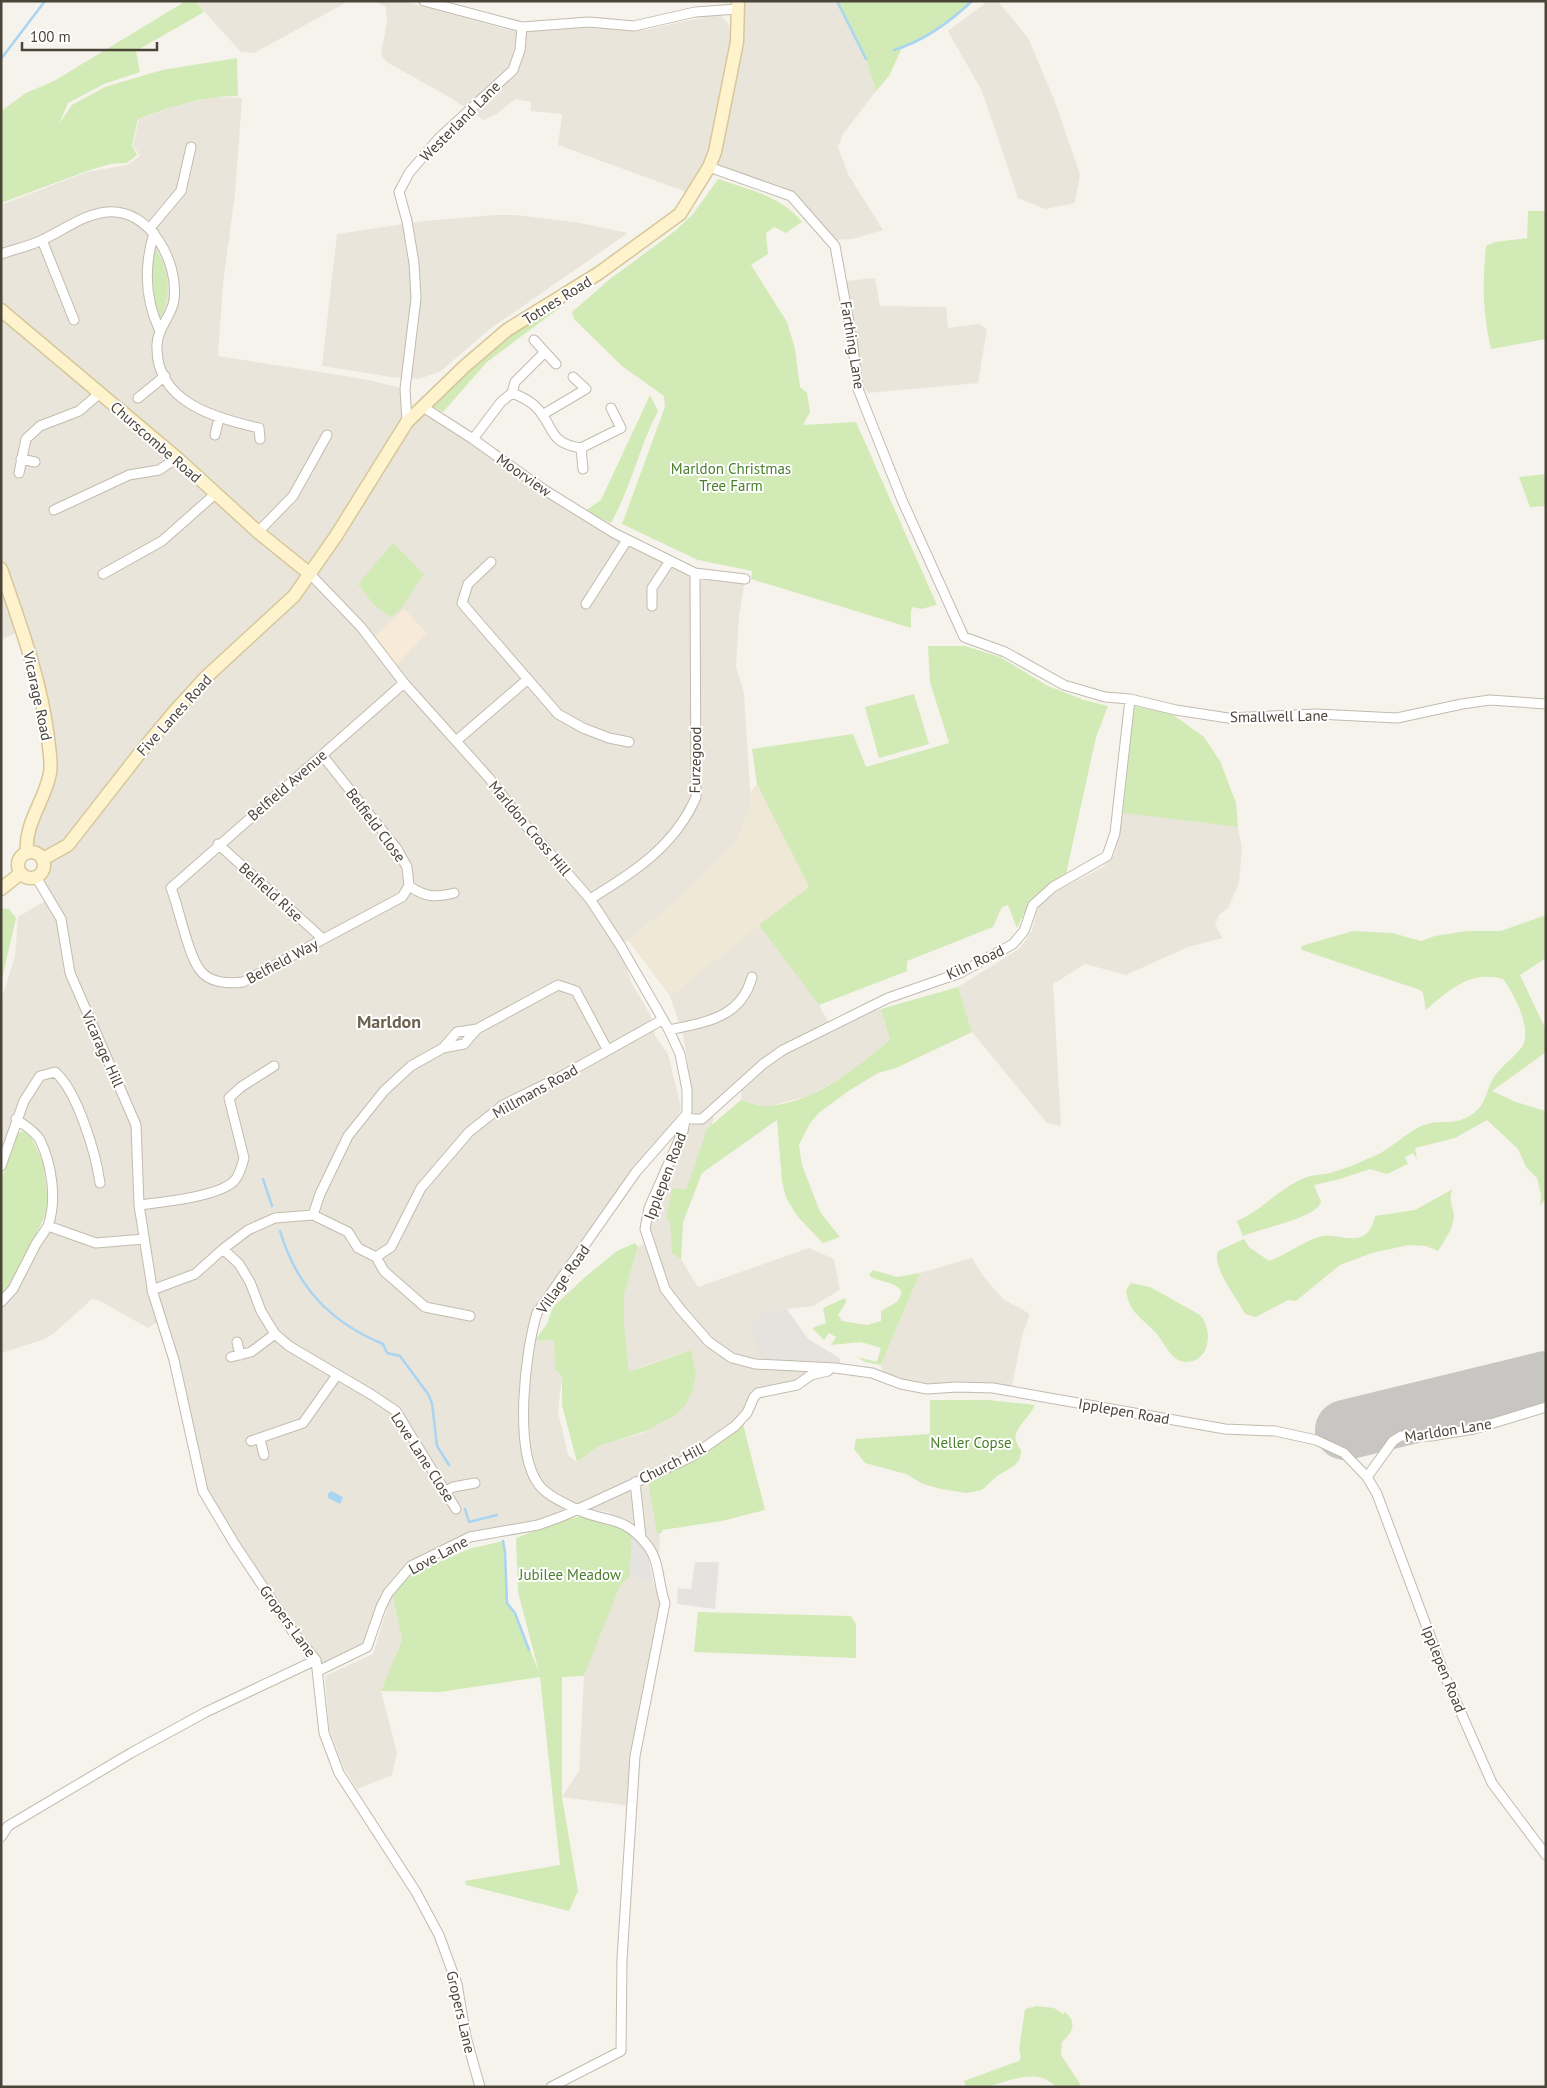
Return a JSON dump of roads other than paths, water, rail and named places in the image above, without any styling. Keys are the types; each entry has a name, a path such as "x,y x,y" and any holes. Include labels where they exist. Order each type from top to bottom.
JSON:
{"street":[{"path":"424,1 522,27 589,22 634,26 738,5"},
{"name":"Totnes Road","path":"310,574 407,422 423,406 507,330 592,278 675,218 687,204 709,167 723,118 735,51 738,5"},
{"name":"Westerland Lane","path":"407,422 405,389 416,298 414,263 407,221 399,192 410,173 439,138 513,70 520,50 522,27"},
{"path":"160,330 154,318 146,278 148,253 152,231 181,191 191,147"},
{"name":"Farthing Lane","path":"709,167 791,196 835,246 852,339 858,390 902,500 964,637"},
{"path":"1,254 42,240 81,220 104,212 116,212 127,216 152,231 173,269 174,290 171,312 160,330 157,344 158,362 164,376 183,401 219,418 259,428 260,440"},
{"path":"42,240 74,320"},
{"name":"Churscombe Road","path":"1,310 177,458 214,495 310,574"},
{"path":"534,340 556,364"},
{"path":"473,439 501,402 512,393 515,382 545,352"},
{"path":"138,398 164,376"},
{"path":"542,415 586,389 573,376"},
{"path":"19,473 26,439 40,426 78,411 100,393"},
{"path":"512,393 536,408 560,442 581,448 621,428 611,408"},
{"name":"Moorview","path":"423,406 543,489 628,540 695,573"},
{"path":"215,435 219,418"},
{"path":"258,532 293,496 327,436"},
{"path":"581,448 583,469"},
{"path":"21,458 35,462"},
{"path":"54,510 129,475 158,470 177,458"},
{"path":"103,574 162,541 214,495"},
{"path":"586,604 628,540"},
{"path":"652,606 652,588 670,561"},
{"path":"490,562 468,584 462,603 558,714 583,728 609,738 629,742"},
{"name":"Vicarage Road","path":"1,569 35,674 45,715 50,752 50,772 29,824 26,843 27,853"},
{"path":"695,573 745,579"},
{"name":"Furzegood","path":"590,900 649,860 684,821 696,797 695,573"},
{"name":"Marldon Cross Hill","path":"310,574 360,627 404,683 456,741 590,900 620,945 669,1030 680,1054 685,1082 685,1116"},
{"name":"Five Lanes Road","path":"43,859 68,845 133,761 174,712 205,678 294,596 310,574"},
{"name":"Smallwell Lane","path":"964,637 1005,652 1064,685 1105,697 1130,699 1176,710 1228,718 1317,714 1397,718 1490,700 1546,704"},
{"path":"456,741 528,679"},
{"name":"Belfield Avenue","path":"171,888 218,844 404,683"},
{"name":"Kiln Road","path":"685,1116 692,1119 702,1119 763,1064 783,1050 888,998 960,972 1013,944 1024,931 1033,905 1053,887 1107,856 1115,833 1130,699"},
{"name":"Belfield Close","path":"322,755 397,849 407,867 409,886"},
{"name":"Belfield Rise","path":"218,844 323,939"},
{"path":"27,853 35,853 43,859 44,868 36,877 28,877 21,873 19,861 27,853"},
{"path":"1,889 21,873"},
{"name":"Vicarage Hill","path":"36,877 61,919 70,973 136,1125 139,1205 152,1290"},
{"path":"409,886 427,896 436,897 454,893"},
{"name":"Belfield Way","path":"171,888 200,971 215,980 235,983 243,982 402,897 409,886"},
{"path":"669,1030 697,1024 725,1014 738,1006 747,994 752,977"},
{"path":"313,1215 333,1164 348,1136 366,1112 411,1066 443,1048 457,1032 477,1029 558,985 576,991 606,1049"},
{"name":"Millmans Road","path":"376,1257 391,1248 420,1188 468,1132 503,1105 560,1077 606,1049 662,1020"},
{"path":"139,1205 196,1196 222,1188 233,1182 242,1167 244,1158 229,1098 274,1066"},
{"path":"1,1166 16,1119 24,1101 36,1081 47,1072 55,1072 64,1080 88,1134 100,1183"},
{"name":"Ipplepen Road","path":"685,1116 683,1131 649,1208 645,1229 665,1289 709,1342 732,1358 755,1364 835,1368 872,1373 901,1384 927,1389 993,1388 1226,1429 1275,1432 1308,1438 1344,1454 1367,1477 1389,1522 1447,1681 1489,1776 1546,1855"},
{"name":"Village Road","path":"641,1538 627,1526 614,1519 576,1510 554,1498 537,1482 527,1454 524,1421 525,1377 530,1333 537,1313 636,1172 685,1116"},
{"path":"1,1302 13,1289 48,1226 53,1192 46,1159 39,1140 16,1119"},
{"path":"160,1319 152,1290 195,1274 248,1230 275,1218 313,1215 348,1232 358,1248 376,1257 384,1271 426,1307 470,1316"},
{"path":"48,1226 96,1243 144,1239"},
{"path":"223,1249 239,1264 247,1276 261,1311 275,1334 252,1352 236,1356 237,1342"},
{"name":"Gropers Lane","path":"152,1290 174,1360 203,1491 234,1543 277,1608 316,1660 318,1670 317,1686 324,1732 339,1773 416,1892 439,1935 457,1984 466,2037 480,2087"},
{"name":"Love Lane Close","path":"275,1334 289,1346 396,1411 456,1509"},
{"name":"Church Hill","path":"576,1510 691,1457 725,1434 747,1414 758,1393 797,1385 811,1375 835,1368"},
{"path":"264,1455 256,1440 303,1423 337,1376"},
{"name":"Marldon Lane","path":"1367,1477 1393,1441 1401,1436 1431,1436 1474,1429 1546,1407"},
{"path":"551,2087 621,2050 622,1959 635,1756 665,1603 653,1555 641,1538 635,1482"},
{"path":"446,1492 453,1487 475,1483"},
{"name":"Love Lane","path":"318,1670 367,1647 384,1600 411,1566 470,1537 538,1525 576,1510"},
{"path":"1,1838 8,1826 131,1753 206,1712 316,1660"}],"water":[{"path":"331,1491 343,1497 340,1504 328,1498 328,1494"}],"waterway":[{"path":"1,59 45,1"},
{"path":"837,1 866,59"},
{"path":"894,50 916,42 936,30 972,1"},
{"path":"263,1179 272,1206"},
{"path":"280,1231 296,1269 306,1286 318,1300 347,1325 383,1344 387,1353 400,1356 428,1394 432,1403 437,1446 449,1465"},
{"path":"465,1509 469,1522 497,1515"},
{"path":"503,1541 507,1603 515,1613 529,1650"}],"district":[{"name":"Marldon","path":"389,1021"}],"park label":[{"name":"Marldon Christmas Tree Farm","path":"731,476"},
{"name":"Neller Copse","path":"971,1442"},
{"name":"Jubilee Meadow","path":"570,1574"}]}
